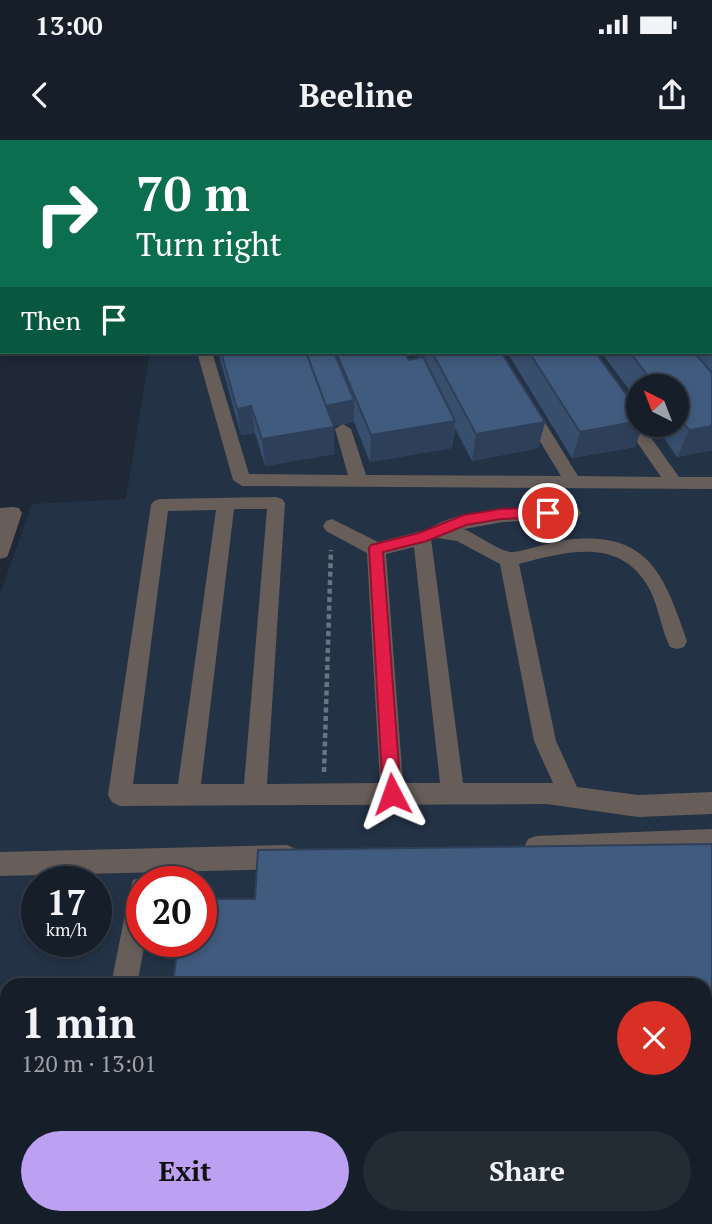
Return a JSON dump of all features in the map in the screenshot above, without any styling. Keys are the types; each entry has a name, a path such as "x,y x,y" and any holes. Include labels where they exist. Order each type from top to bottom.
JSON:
{"street":[{"path":"205,354 242,480 712,483"},
{"path":"515,387 573,482"},
{"path":"613,396 674,483"},
{"path":"342,429 359,481"},
{"path":"256,795 276,502 159,505 120,795 188,795 256,795 323,795 547,793 638,806 712,803"},
{"path":"188,795 226,503"},
{"path":"332,526 376,548 430,535 464,520 501,514 572,513"},
{"path":"0,552 7,514"},
{"path":"430,535 461,535 509,560 543,549 586,546 621,549 642,564 660,590 677,641"},
{"path":"430,535 453,794"},
{"path":"376,548 392,794"},
{"path":"509,560 545,741 570,796"},
{"path":"519,848 712,840"},
{"path":"208,866 312,856"},
{"path":"0,864 126,871"},
{"path":"125,978 129,957"}],"path":[{"path":"323,795 332,526"}],"shaded area":[{"path":"150,354 712,354 712,978 0,978 0,594 32,504 126,499"}],"building":[{"path":"222,354 307,354 334,427 262,439 251,406 237,409"},
{"path":"307,354 335,354 354,400 326,406"},
{"path":"337,354 405,354 409,360 423,357 455,421 371,435"},
{"path":"433,354 502,354 545,422 476,434"},
{"path":"530,354 596,354 626,394 626,423 580,432"},
{"path":"631,354 696,354 712,373 712,426 690,430 690,374 646,374"},
{"path":"712,844 712,978 174,978 176,957 217,957 217,899 255,899 258,850"}],"route":[{"path":"392,794 376,548 422,538 464,520 501,514 548,513"}]}
